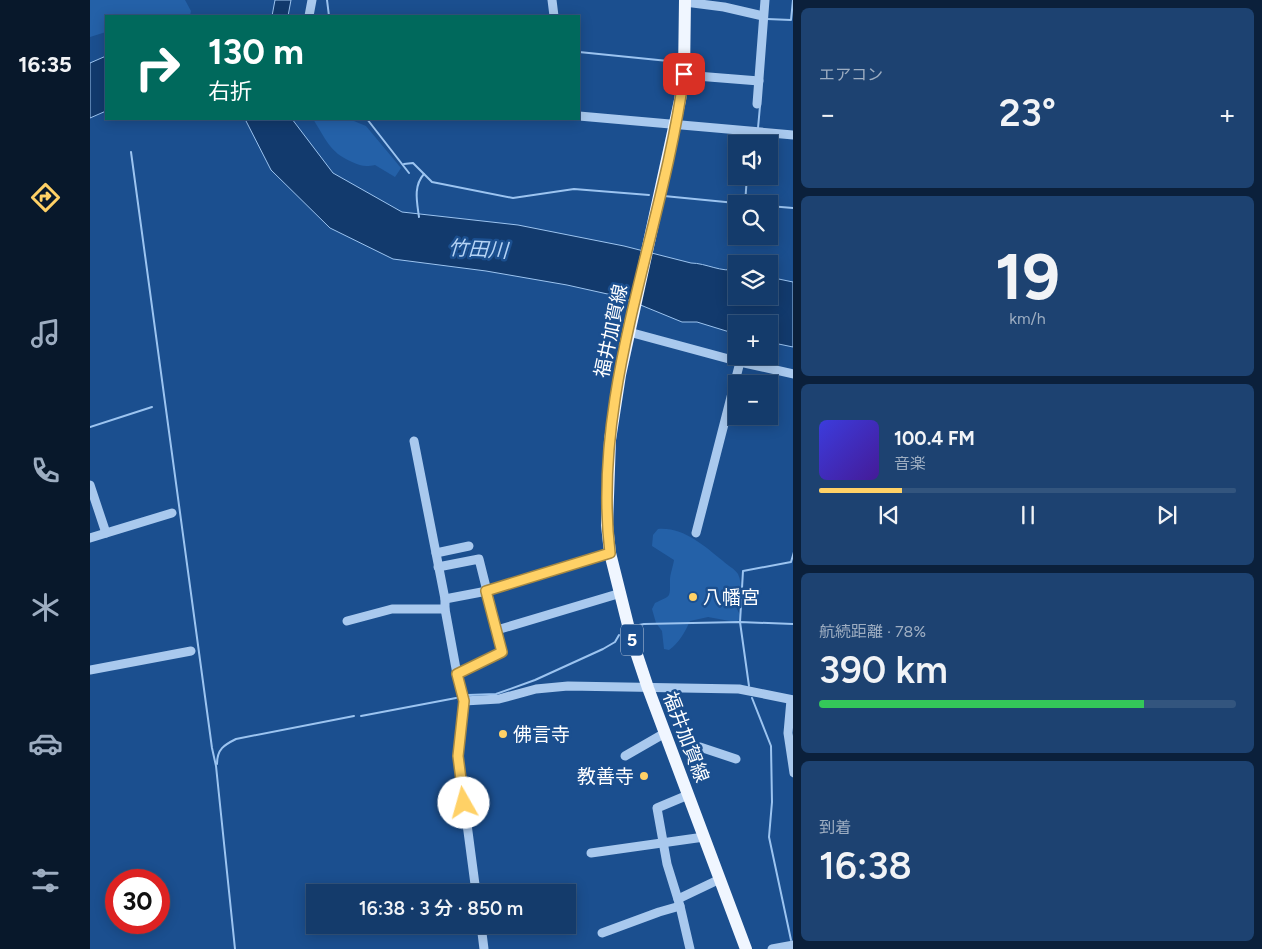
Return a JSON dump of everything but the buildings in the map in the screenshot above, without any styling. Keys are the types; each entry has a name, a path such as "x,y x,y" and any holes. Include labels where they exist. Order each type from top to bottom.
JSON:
{"main road":[{"name":"福井加賀線","path":"685,1 684,74 676,125 632,316 610,440 607,525 610,553 631,637 648,688 746,949"}],"street":[{"path":"309,15 312,0"},
{"path":"552,0 554,15"},
{"path":"758,104 765,0"},
{"path":"685,1 763,16"},
{"path":"684,74 759,81"},
{"path":"580,116 793,135"},
{"path":"629,332 728,359"},
{"path":"696,533 739,365"},
{"path":"753,365 793,374"},
{"path":"414,442 445,598 445,609 457,674 464,701 458,756 475,884"},
{"path":"90,485 106,533"},
{"path":"90,538 172,513"},
{"path":"436,553 469,546"},
{"path":"445,598 486,591 610,553"},
{"path":"438,568 479,559 502,652 457,674"},
{"path":"497,630 620,593"},
{"path":"347,621 392,609 445,609"},
{"path":"90,670 191,651"},
{"path":"464,701 499,699 536,689 568,686 739,689 792,700 788,733 793,771"},
{"path":"625,756 665,733"},
{"path":"700,747 736,759"},
{"path":"688,795 657,808 665,844 667,864 690,949"},
{"path":"591,853 704,838"},
{"path":"602,932 679,903 720,879"},
{"path":"482,934 484,949"},
{"path":"772,949 793,945"}],"shaded area":[{"path":"90,0 185,0 191,11 190,15 105,15 105,32 90,37"},
{"path":"314,120 351,120 366,126 401,168 395,177 375,165 361,165 344,158 329,144"},
{"path":"658,529 667,529 685,534 708,549 738,574 741,587 737,609 740,615 739,620 735,622 708,617 690,621 676,644 669,650 664,649 662,631 656,623 652,609 655,603 669,594 674,560 652,546 653,535"}],"water":[{"path":"275,0 291,0 288,15 272,15"},
{"path":"105,56 105,111 90,118 90,63"},
{"name":"竹田川","path":"246,120 293,120 333,173 402,212 518,225 624,246 691,263 728,270 728,305 778,305 778,279 793,282 793,347 778,344 778,315 728,315 728,332 697,322 682,322 621,297 567,285 486,271 393,259 330,228 271,170"}],"waterway":[{"path":"327,0 329,15"},
{"path":"767,19 791,20 793,0"},
{"path":"580,52 678,62"},
{"path":"758,128 760,106"},
{"path":"368,120 409,173"},
{"path":"131,152 216,766 235,949"},
{"path":"404,164 413,163 432,182 513,198 574,189 649,195"},
{"path":"419,217 417,189 424,174"},
{"path":"746,185 746,195"},
{"path":"664,196 728,202"},
{"path":"778,207 793,208"},
{"path":"90,427 152,407"},
{"path":"749,686 740,622 743,571 791,562 793,555"},
{"path":"634,626 644,624 740,622 793,624"},
{"path":"468,695 496,694 535,680 603,649 615,642 619,635"},
{"path":"361,716 456,698"},
{"path":"752,698 771,746 772,802 769,837 791,940"},
{"path":"217,764 218,755 222,748 236,739 354,716"}],"place":[{"name":"八幡宮","path":"693,597"},
{"name":"佛言寺","path":"503,734"},
{"name":"教善寺","path":"644,776"}],"route":[{"path":"464,803 458,756 464,701 457,674 502,652 486,591 610,553 607,525 610,440 620,375 676,125 684,74"}]}
